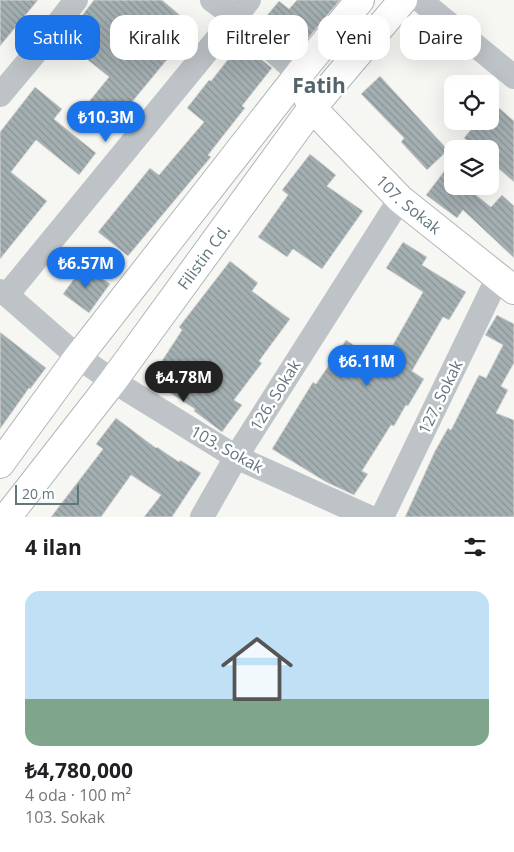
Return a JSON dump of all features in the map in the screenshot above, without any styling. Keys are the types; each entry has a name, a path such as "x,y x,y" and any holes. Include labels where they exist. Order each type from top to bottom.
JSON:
{"main road":[{"path":"0,464 78,357 299,74 360,0"},
{"name":"Filistin Cd.","path":"7,517 112,381 312,108 403,0"},
{"path":"299,74 312,108"},
{"name":"107. Sokak","path":"312,108 400,199 506,284"}],"street":[{"path":"1,94 76,0"},
{"path":"212,0 242,8 299,74"},
{"path":"420,0 514,77"},
{"path":"3,293 242,8"},
{"name":"126. Sokak","path":"202,517 236,457 400,199"},
{"name":"127. Sokak","path":"382,517 506,284"},
{"name":"103. Sokak","path":"3,293 78,357 112,381 236,457 369,517"}],"building":[{"path":"0,0 38,0 26,15 15,15 15,28 0,46"},
{"path":"94,0 162,0 180,15 110,15 110,60 167,60 113,125 87,104 109,77 88,60 100,60 100,15 82,15"},
{"path":"297,0 340,0 327,15 318,15 318,26 308,38 308,15 267,15 279,1 289,9"},
{"path":"228,60 262,60 272,68 242,106 245,108 208,155 211,157 128,256 98,232 150,168 159,175 204,122 187,108 209,80 211,81"},
{"path":"380,76 444,146 444,154 427,170 401,142 404,138 361,94"},
{"path":"35,87 62,109 54,119 96,153 79,175 36,140 11,172 47,201 0,259 0,132"},
{"path":"499,108 514,121 514,182 499,169 499,140 466,140 464,138 471,130 499,130"},
{"path":"310,154 336,175 327,186 363,211 322,269 293,249 287,257 258,237 288,195 282,190"},
{"path":"444,171 444,195 476,195 491,207 502,195 514,206 514,258 463,210 457,218 426,195"},
{"path":"403,242 427,257 422,265 466,292 449,320 443,317 412,371 424,379 408,406 406,405 394,426 391,425 362,471 368,474 354,495 326,482 272,449 313,382 316,384 346,340 382,364 423,292 386,268"},
{"path":"230,261 258,283 252,291 290,319 259,361 262,363 234,400 242,405 222,432 194,411 195,409 159,386 166,376 156,370 182,330 179,327"},
{"path":"84,265 110,284 89,313 63,294"},
{"path":"497,315 514,324 514,363 501,386 508,390 496,413 514,420 514,517 405,517 435,451 448,428 451,430 479,375 486,378 503,345 485,335"},
{"path":"0,332 46,368 29,388 0,429"},
{"path":"116,418 156,448 201,473 172,517 144,517 161,495 131,475 101,517 51,517 103,449 96,444"}],"district":[{"name":"Fatih","path":"319,86"}]}
